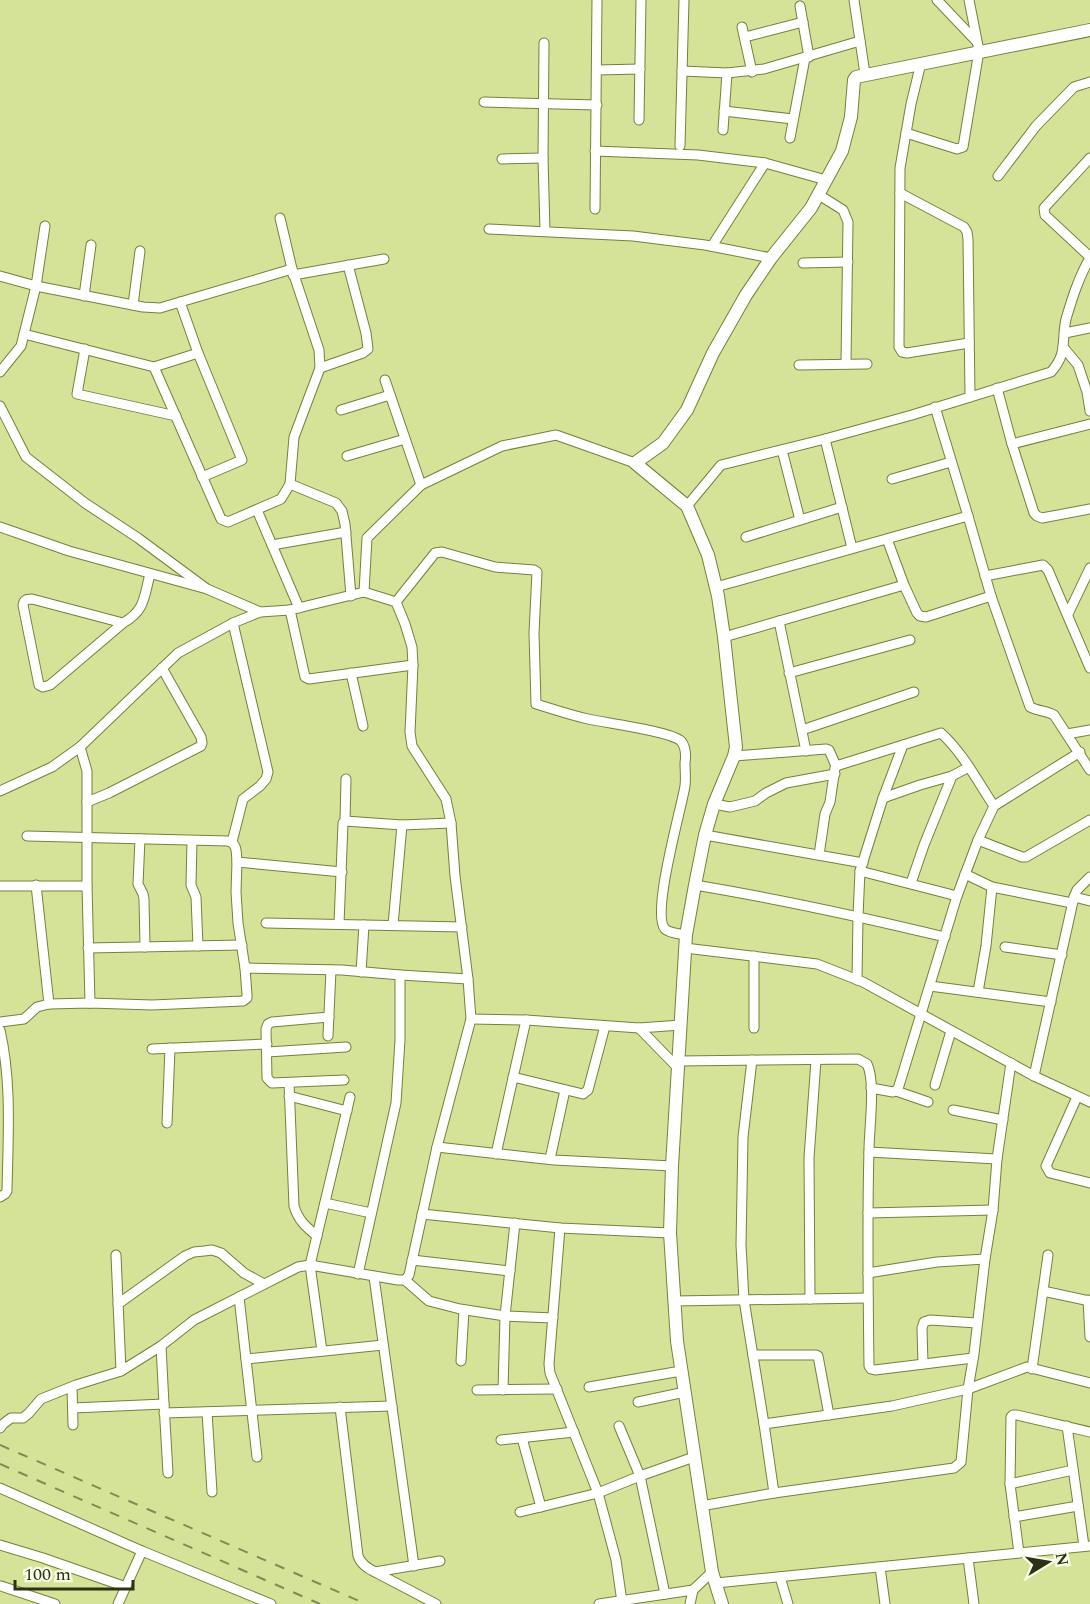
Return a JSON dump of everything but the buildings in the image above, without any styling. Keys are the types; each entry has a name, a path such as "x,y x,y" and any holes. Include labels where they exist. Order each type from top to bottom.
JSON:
{"main road":[{"path":"722,1604 714,1578 701,1506 681,1371 670,1233 686,941 705,835 714,804 736,747 724,637 708,555 687,506 635,463 663,443 687,410 713,353 746,295 819,195 842,151 851,117 856,77 921,63 979,46 1090,30"}],"street":[{"path":"595,209 597,0"},
{"path":"639,120 641,0"},
{"path":"680,146 684,0"},
{"path":"854,0 865,74"},
{"path":"937,0 979,46"},
{"path":"906,133 957,149 962,148 979,46 969,0"},
{"path":"790,138 807,58 800,6"},
{"path":"744,37 803,22"},
{"path":"742,27 752,71"},
{"path":"682,71 727,73 764,69 860,41"},
{"path":"544,43 545,231"},
{"path":"921,63 900,168 899,347 902,352 907,353 969,343"},
{"path":"597,70 640,69"},
{"path":"723,130 727,73"},
{"path":"998,176 1036,126 1068,92 1079,84 1090,82"},
{"path":"484,102 597,105"},
{"path":"724,111 793,119"},
{"path":"596,151 698,155 765,163 826,180"},
{"path":"502,159 543,158"},
{"path":"687,506 721,465 825,439 970,398 1051,372 1059,363 1064,347 1066,321 1083,270 1090,257 1045,215 1044,208 1090,158"},
{"path":"712,246 765,163"},
{"path":"900,193 964,227 967,232 970,398"},
{"path":"819,195 843,210 848,222 846,364"},
{"path":"154,367 221,519 228,522 281,499 290,484 294,437 320,368 319,350 292,272 280,218"},
{"path":"0,372 21,346 36,286 45,226"},
{"path":"489,229 633,236 712,246 771,258"},
{"path":"84,296 91,245"},
{"path":"133,305 140,251"},
{"path":"0,276 36,286 143,308 160,308 292,272 384,259"},
{"path":"802,263 848,262"},
{"path":"320,368 363,353 368,349 348,265"},
{"path":"180,302 198,353 242,460 202,477"},
{"path":"1065,333 1090,328"},
{"path":"24,334 154,367 198,353"},
{"path":"1064,347 1077,365 1088,392 1090,411"},
{"path":"85,350 77,394 176,416"},
{"path":"799,365 867,364"},
{"path":"385,380 421,485"},
{"path":"998,388 1012,444 1034,513 1047,518 1090,510"},
{"path":"341,410 390,394"},
{"path":"0,406 26,457 207,590"},
{"path":"935,407 991,596 1030,707 1054,715 1090,770"},
{"path":"1012,444 1090,424"},
{"path":"364,592 367,538 421,485 502,446 556,435 635,463"},
{"path":"347,456 405,439"},
{"path":"825,439 852,548"},
{"path":"782,450 800,520"},
{"path":"892,479 951,462"},
{"path":"290,484 336,503 342,511 351,596"},
{"path":"746,537 842,507"},
{"path":"257,510 295,609 305,677 309,679 413,666"},
{"path":"716,587 968,516"},
{"path":"0,527 69,551 207,590 260,612"},
{"path":"272,545 346,532"},
{"path":"887,539 904,585 920,616 926,617 991,596"},
{"path":"396,602 435,553 442,552 495,567 534,570 537,572 534,633 536,704 588,719 667,735 681,742 686,752 685,785 663,893 661,919 664,928 686,941 754,956 817,964 857,980 1011,1064 1090,1102"},
{"path":"985,576 1043,565 1048,570 1090,668"},
{"path":"1068,614 1090,568"},
{"path":"123,623 27,599 22,605 39,685 50,686 123,623 134,617 140,610 150,574"},
{"path":"724,637 904,585"},
{"path":"0,791 52,767 80,747 178,652 233,623 260,612 295,609 364,592 396,602"},
{"path":"396,602 412,647 410,732 412,746 446,799 451,823 471,1019 437,1147 409,1275 405,1280"},
{"path":"779,621 806,751"},
{"path":"0,1022 24,1019 37,1007 49,1004 152,1005 246,1000 245,968 238,923 237,862 235,845 232,842 243,799 260,786 268,772 233,623"},
{"path":"789,673 910,640"},
{"path":"87,802 201,746 201,737 162,668"},
{"path":"351,673 363,726"},
{"path":"802,730 914,692"},
{"path":"1067,734 1090,730"},
{"path":"714,804 730,807 755,801 786,783 835,770 941,733 969,767 994,806"},
{"path":"857,980 858,916 862,867 903,745"},
{"path":"80,747 87,771 86,838 90,1003"},
{"path":"734,756 829,750 835,770 819,855"},
{"path":"896,1091 957,896 978,840 994,806 1080,752"},
{"path":"884,798 920,784 952,776 969,767"},
{"path":"911,883 952,776"},
{"path":"339,924 346,779"},
{"path":"978,840 1026,857 1090,820"},
{"path":"345,821 402,825 451,823"},
{"path":"393,925 402,825"},
{"path":"705,835 819,855 957,896"},
{"path":"27,836 232,842"},
{"path":"140,840 138,884 144,899 145,946"},
{"path":"192,841 191,885 196,897 198,946"},
{"path":"237,862 342,872"},
{"path":"965,874 992,886 1090,901"},
{"path":"1034,1076 1073,900 1077,890 1090,877"},
{"path":"36,885 49,1004"},
{"path":"695,885 774,898 945,937"},
{"path":"0,886 87,886"},
{"path":"978,993 986,946 992,886"},
{"path":"266,922 462,927"},
{"path":"362,972 364,925"},
{"path":"88,948 242,945"},
{"path":"1005,947 1062,955"},
{"path":"754,956 754,1028"},
{"path":"245,968 331,970 468,979"},
{"path":"328,1036 331,970"},
{"path":"358,1274 396,1103 400,1040 400,975"},
{"path":"930,986 1051,1002"},
{"path":"329,1017 268,1024 266,1029 267,1078 272,1083 344,1080"},
{"path":"471,1019 525,1020 639,1029 681,1025"},
{"path":"496,1154 525,1020"},
{"path":"513,1077 583,1094 588,1090 605,1026"},
{"path":"639,1029 679,1065 752,1060 858,1059 865,1062 869,1068 871,1088 867,1273 869,1366 871,1369 973,1359"},
{"path":"0,1030 5,1052 9,1098 7,1191 0,1197"},
{"path":"935,1085 951,1031"},
{"path":"152,1049 346,1047"},
{"path":"167,1123 170,1048"},
{"path":"752,1060 743,1137 741,1245 744,1300 774,1493"},
{"path":"810,1299 809,1158 816,1060"},
{"path":"701,1506 774,1493 954,1468 962,1461 968,1389 1011,1064"},
{"path":"289,1083 294,1206 301,1222 317,1236"},
{"path":"871,1088 896,1091 927,1102"},
{"path":"550,1160 565,1090"},
{"path":"289,1096 347,1111"},
{"path":"322,1351 310,1265 350,1097"},
{"path":"1077,1097 1046,1166 1050,1173 1090,1183"},
{"path":"953,1110 1003,1120"},
{"path":"437,1147 550,1160 672,1166"},
{"path":"868,1152 997,1159"},
{"path":"325,1203 371,1213"},
{"path":"868,1213 993,1210"},
{"path":"422,1214 560,1228 670,1233"},
{"path":"503,1390 505,1316 515,1223"},
{"path":"560,1228 550,1373 598,1493 616,1560 622,1602"},
{"path":"118,1305 194,1251 212,1250 221,1253 244,1273 264,1284"},
{"path":"116,1255 120,1371"},
{"path":"1032,1369 1048,1255"},
{"path":"867,1273 937,1262 985,1259"},
{"path":"412,1260 510,1271"},
{"path":"0,1428 11,1418 23,1418 41,1399 120,1371 161,1346 194,1320 298,1267 310,1265 405,1280 429,1301 464,1310 505,1316 553,1318"},
{"path":"374,1276 414,1566"},
{"path":"1043,1291 1089,1300 1090,1336"},
{"path":"239,1297 256,1457"},
{"path":"674,1301 868,1298"},
{"path":"461,1362 464,1310"},
{"path":"922,1364 924,1322 930,1320 977,1323"},
{"path":"246,1359 383,1345"},
{"path":"161,1346 168,1473"},
{"path":"753,1355 818,1356 829,1415"},
{"path":"764,1424 892,1407 968,1389 1028,1367 1090,1383"},
{"path":"589,1387 681,1371"},
{"path":"72,1387 73,1425"},
{"path":"477,1390 557,1389"},
{"path":"638,1402 685,1392"},
{"path":"73,1408 164,1408 207,1412 392,1406"},
{"path":"340,1407 358,1556 363,1564 375,1572 436,1604"},
{"path":"207,1412 212,1492"},
{"path":"1019,1553 1010,1484 1011,1418 1013,1415 1090,1431"},
{"path":"619,1426 640,1476 666,1594"},
{"path":"599,1604 693,1590 714,1578 780,1577 1087,1546 1078,1506 1067,1426"},
{"path":"501,1440 574,1432"},
{"path":"522,1438 541,1507"},
{"path":"520,1512 598,1493 694,1457"},
{"path":"1010,1484 1073,1470"},
{"path":"0,1488 142,1551 271,1604"},
{"path":"1014,1517 1078,1506"},
{"path":"0,1545 126,1587"},
{"path":"118,1604 142,1551"},
{"path":"968,1558 974,1604"},
{"path":"375,1572 440,1562"},
{"path":"880,1567 885,1604"},
{"path":"780,1577 788,1604"},
{"path":"1,1586 55,1604"},
{"path":"690,1604 693,1590"}],"railway":[{"path":"0,1445 366,1604"},
{"path":"0,1464 320,1604"}]}
